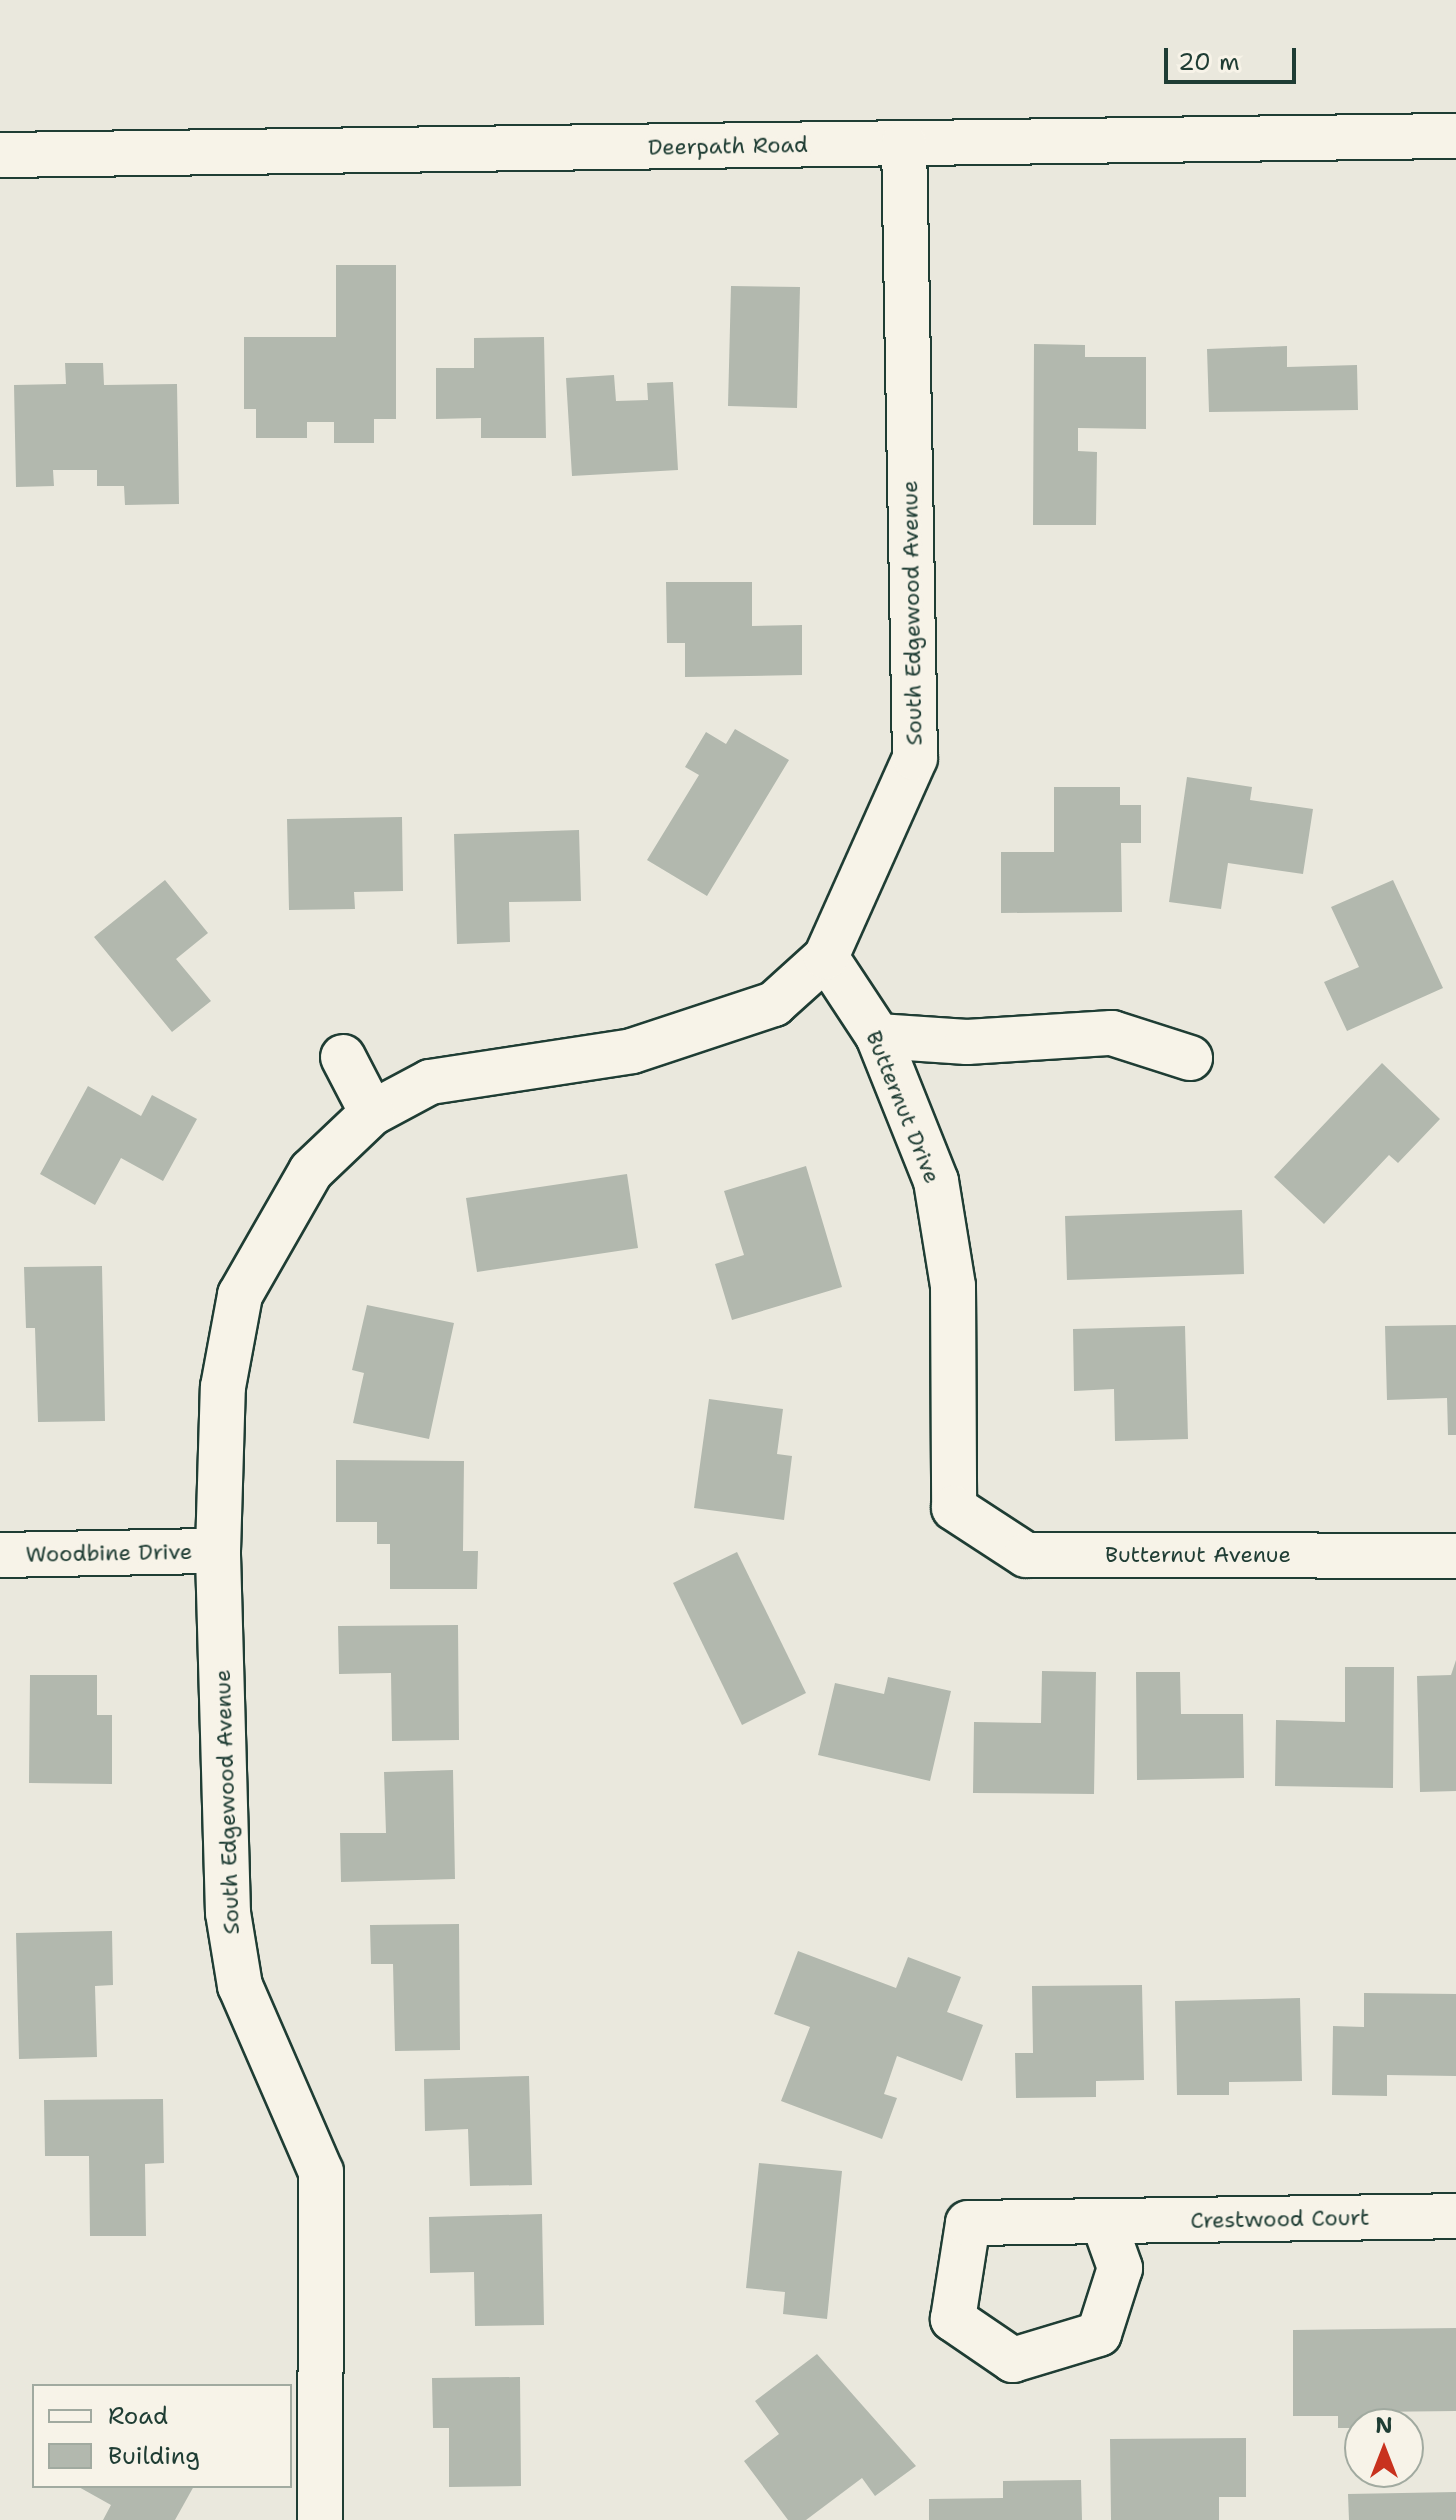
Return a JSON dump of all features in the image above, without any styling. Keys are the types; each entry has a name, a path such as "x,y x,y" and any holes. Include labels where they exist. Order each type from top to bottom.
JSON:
{"street":[{"name":"Deerpath Road","path":"0,155 1456,136"},
{"name":"South Edgewood Avenue","path":"320,2520 321,2172 240,1986 228,1913 218,1551 223,1387 240,1295 311,1171 372,1113 430,1082 632,1051 774,1004 826,957 915,758 904,143"},
{"name":"Butternut Drive","path":"826,957 878,1036 936,1181 951,1271 954,1508"},
{"path":"878,1036 967,1042 1112,1033 1190,1058"},
{"path":"343,1057 372,1113"},
{"name":"Butternut Avenue","path":"954,1508 1026,1555 1456,1556"},
{"name":"Woodbine Drive","path":"0,1555 218,1551"},
{"name":"Crestwood Court","path":"1104,2223 1456,2216"}],"building":[{"path":"336,265 396,265 396,419 374,419 374,443 334,443 334,422 307,422 307,438 256,438 256,409 244,409 244,337 336,337"},
{"path":"731,286 800,287 797,408 728,406"},
{"path":"544,337 546,438 481,438 481,418 436,419 436,368 474,368 474,338"},
{"path":"1034,344 1085,345 1085,357 1146,357 1146,429 1078,428 1078,451 1097,452 1096,525 1033,525"},
{"path":"1287,346 1287,367 1357,365 1358,410 1209,412 1207,349"},
{"path":"65,363 103,363 104,385 177,384 179,504 125,505 124,486 97,486 97,470 53,470 54,486 16,487 14,385 66,384"},
{"path":"614,375 616,401 648,400 647,383 673,382 678,470 572,476 566,378"},
{"path":"666,582 752,582 752,626 802,625 802,675 685,677 685,643 667,643"},
{"path":"735,729 789,760 707,896 647,860 699,775 685,767 706,732 726,744"},
{"path":"1187,777 1252,787 1250,800 1313,809 1303,874 1228,863 1221,909 1169,902"},
{"path":"1054,787 1120,787 1120,805 1141,805 1141,843 1121,843 1122,912 1001,913 1001,852 1054,852"},
{"path":"402,817 403,891 354,892 355,909 289,910 287,819"},
{"path":"579,830 581,901 509,902 510,942 457,944 454,834"},
{"path":"165,880 208,933 176,959 211,1001 172,1032 94,937"},
{"path":"1393,880 1443,988 1347,1031 1324,982 1359,967 1331,907"},
{"path":"1382,1063 1440,1119 1398,1163 1389,1155 1324,1224 1274,1177"},
{"path":"88,1086 141,1116 152,1095 197,1119 163,1181 121,1158 95,1205 40,1174"},
{"path":"806,1166 842,1287 732,1320 715,1264 744,1255 724,1191"},
{"path":"627,1174 638,1248 477,1272 466,1198"},
{"path":"1242,1210 1244,1274 1067,1280 1065,1216"},
{"path":"102,1266 105,1421 38,1422 35,1328 26,1328 24,1267"},
{"path":"367,1305 454,1323 429,1439 353,1423 364,1373 352,1370"},
{"path":"1456,1325 1456,1435 1448,1435 1447,1398 1387,1400 1385,1326"},
{"path":"1185,1326 1188,1439 1115,1441 1114,1389 1074,1391 1073,1329"},
{"path":"709,1399 783,1409 777,1454 792,1456 784,1520 694,1508"},
{"path":"336,1460 464,1461 463,1551 478,1551 477,1589 390,1589 390,1544 377,1544 377,1522 336,1522"},
{"path":"737,1552 806,1693 742,1725 673,1583"},
{"path":"458,1625 459,1740 392,1741 391,1673 339,1674 338,1626"},
{"path":"1456,1660 1456,1791 1420,1792 1417,1676 1451,1675"},
{"path":"1345,1667 1394,1667 1393,1788 1275,1786 1276,1720 1345,1722"},
{"path":"1042,1671 1096,1672 1094,1794 973,1793 974,1722 1041,1723"},
{"path":"1136,1672 1180,1672 1181,1714 1243,1714 1244,1778 1137,1780"},
{"path":"30,1675 97,1675 97,1715 112,1715 112,1784 29,1783"},
{"path":"888,1677 951,1691 930,1781 818,1755 835,1683 884,1694"},
{"path":"453,1770 455,1879 341,1882 340,1833 386,1833 384,1772"},
{"path":"459,1924 460,2050 395,2051 393,1964 371,1964 370,1925"},
{"path":"112,1931 113,1985 95,1986 97,2057 19,2059 16,1933"},
{"path":"798,1951 896,1988 908,1957 961,1977 947,2012 983,2025 962,2081 897,2056 884,2094 897,2098 882,2139 781,2101 810,2027 774,2014"},
{"path":"1142,1985 1144,2080 1096,2081 1096,2097 1016,2098 1015,2053 1033,2053 1032,1986"},
{"path":"1364,1993 1456,1994 1456,2076 1387,2075 1387,2096 1332,2095 1333,2026 1364,2027"},
{"path":"1300,1998 1302,2081 1229,2082 1229,2095 1177,2095 1175,2001"},
{"path":"529,2076 532,2185 470,2186 468,2129 425,2131 424,2079"},
{"path":"163,2099 164,2163 145,2164 146,2236 90,2236 89,2156 45,2156 44,2100"},
{"path":"759,2163 842,2171 827,2319 783,2314 785,2292 746,2288"},
{"path":"542,2214 544,2325 475,2326 474,2272 430,2273 429,2217"},
{"path":"1456,2328 1456,2411 1344,2408 1344,2428 1338,2428 1338,2416 1293,2416 1293,2330"},
{"path":"817,2354 916,2466 875,2496 862,2478 806,2520 788,2520 744,2461 779,2434 755,2401"},
{"path":"520,2377 521,2486 449,2487 449,2428 433,2428 432,2378"},
{"path":"1246,2438 1246,2497 1219,2497 1219,2520 1111,2520 1110,2439"},
{"path":"1081,2480 1082,2520 929,2520 929,2499 1003,2498 1003,2481"},
{"path":"81,2488 193,2488 175,2520 103,2520 111,2505"},
{"path":"1456,2492 1456,2520 1349,2520 1348,2494"}]}
